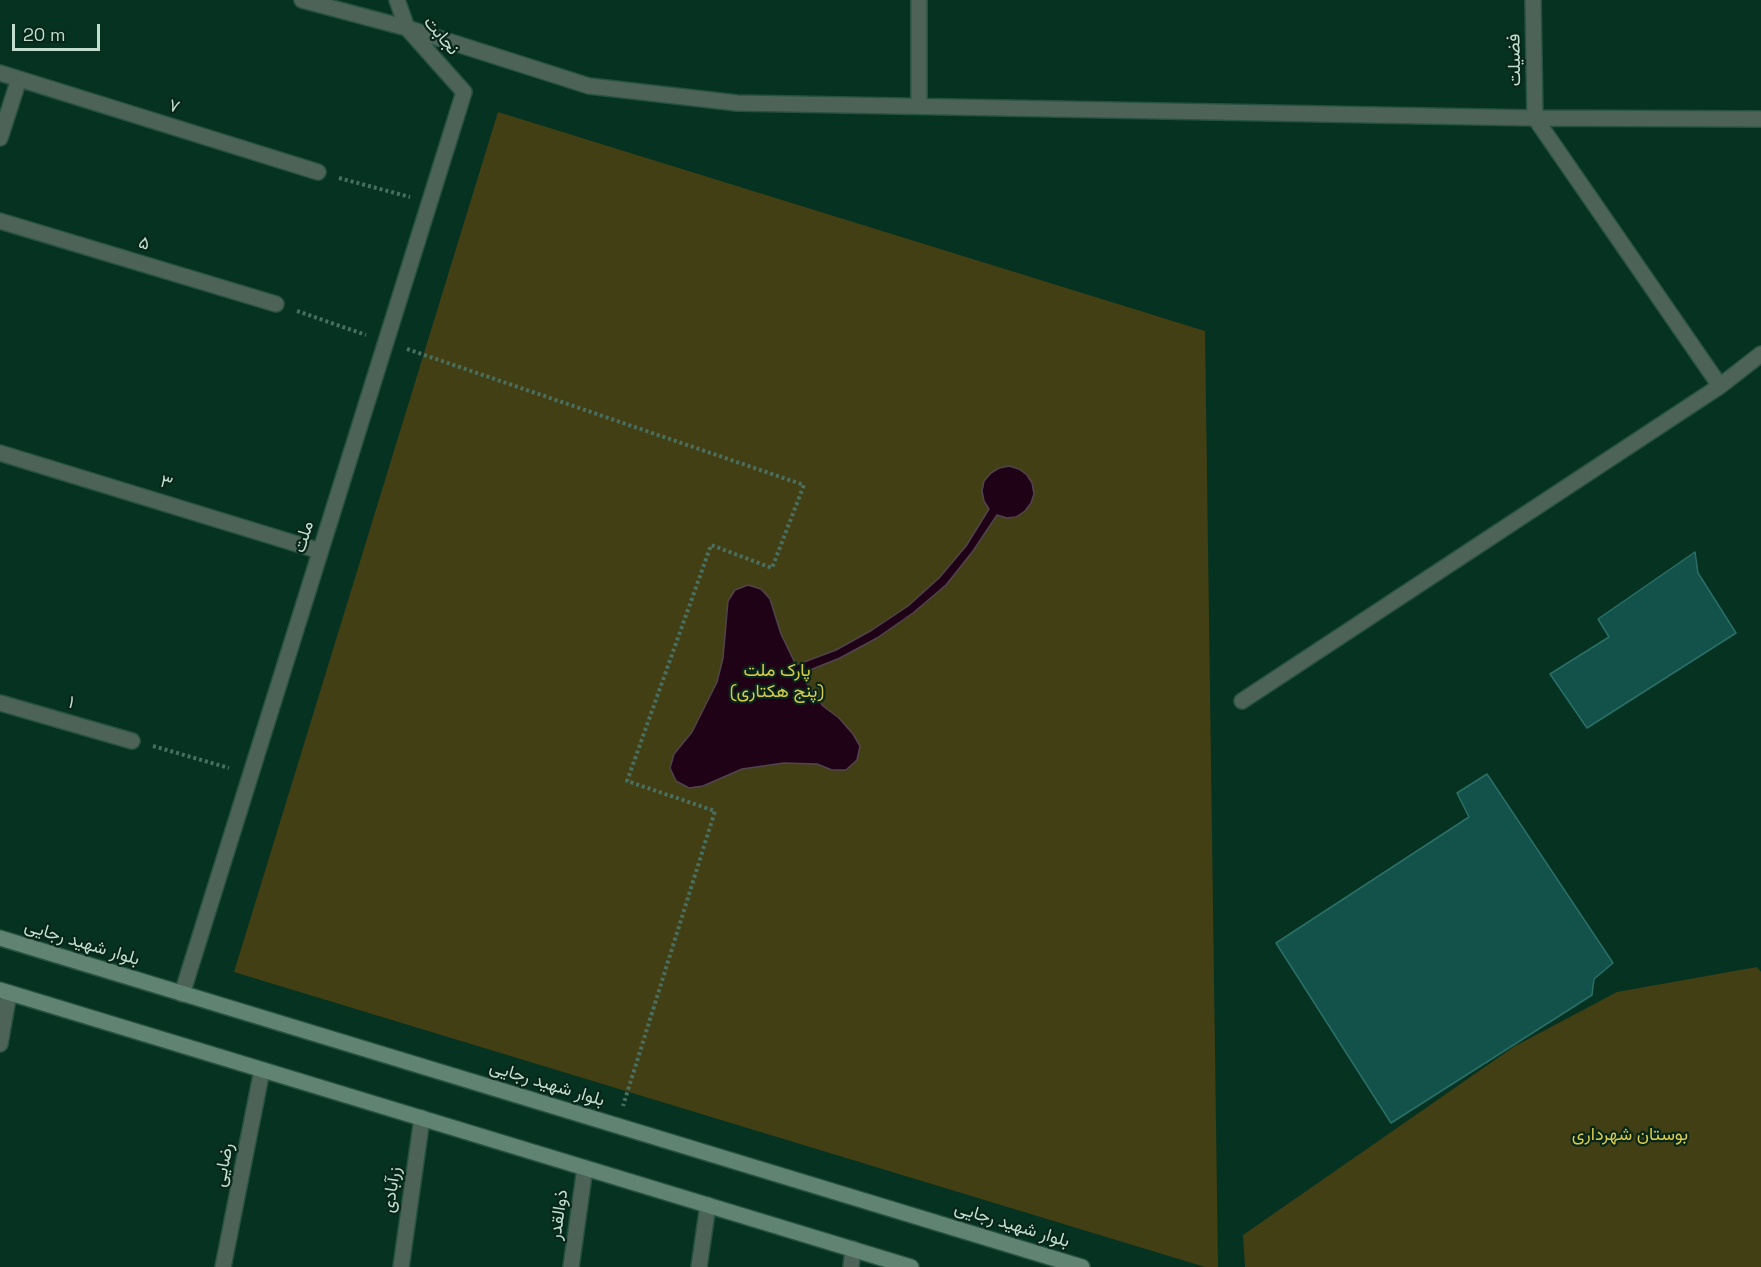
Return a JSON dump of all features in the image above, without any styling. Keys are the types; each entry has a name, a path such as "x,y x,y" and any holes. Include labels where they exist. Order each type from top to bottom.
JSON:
{"main road":[{"name":"بلوار شهید رجایی","path":"0,938 1083,1267"},
{"path":"4,991 911,1267"}],"street":[{"path":"302,0 407,28 589,86 737,103 1535,118 1761,119"},
{"name":"نجابت","path":"396,0 407,28 464,92"},
{"path":"919,0 919,106"},
{"name":"فضیلت","path":"1533,0 1535,118"},
{"name":"۷","path":"0,73 318,172"},
{"path":"0,138 19,79"},
{"name":"ملت","path":"182,994 464,92"},
{"path":"1535,118 1720,386"},
{"name":"۵","path":"0,221 276,304"},
{"path":"1242,701 1720,386 1761,354"},
{"name":"۳","path":"0,453 320,551"},
{"name":"۱","path":"0,703 132,741"},
{"path":"0,1044 4,991"},
{"name":"رضایی","path":"223,1267 262,1070"},
{"name":"زرآبادی","path":"401,1267 422,1118"},
{"name":"ذوالقدر","path":"571,1267 585,1168"},
{"path":"699,1267 708,1205"},
{"path":"850,1267 853,1249"}],"path":[{"path":"318,172 429,202"},
{"path":"276,304 804,485 772,568 711,545 627,781 715,811 617,1126"},
{"path":"132,741 251,774"}],"green space":[{"name":"پارک ملت (پنج هکتاری)","path":"498,112 1205,331 1218,1267 1205,1267 234,972"},
{"name":"بوستان شهرداری","path":"1757,967 1761,972 1761,1267 1245,1267 1243,1235 1515,1046 1617,992"}],"shaded area":[{"path":"1009,466 1019,469 1032,483 1034,494 1025,511 1016,517 1007,518 997,515 973,551 946,585 913,613 877,638 840,658 800,674 823,706 839,718 853,734 860,746 857,760 846,770 832,770 817,764 784,763 742,769 703,786 689,788 676,781 670,768 674,754 692,732 717,682 723,658 728,601 735,590 748,585 761,589 770,599 781,634 796,665 836,650 908,606 939,578 966,546 989,509 982,491 984,481 999,468"}],"building":[{"path":"1695,552 1698,573 1736,633 1587,728 1550,674 1609,637 1598,619"},
{"path":"1487,774 1613,963 1594,979 1592,995 1391,1123 1276,943 1469,817 1457,793"}]}
